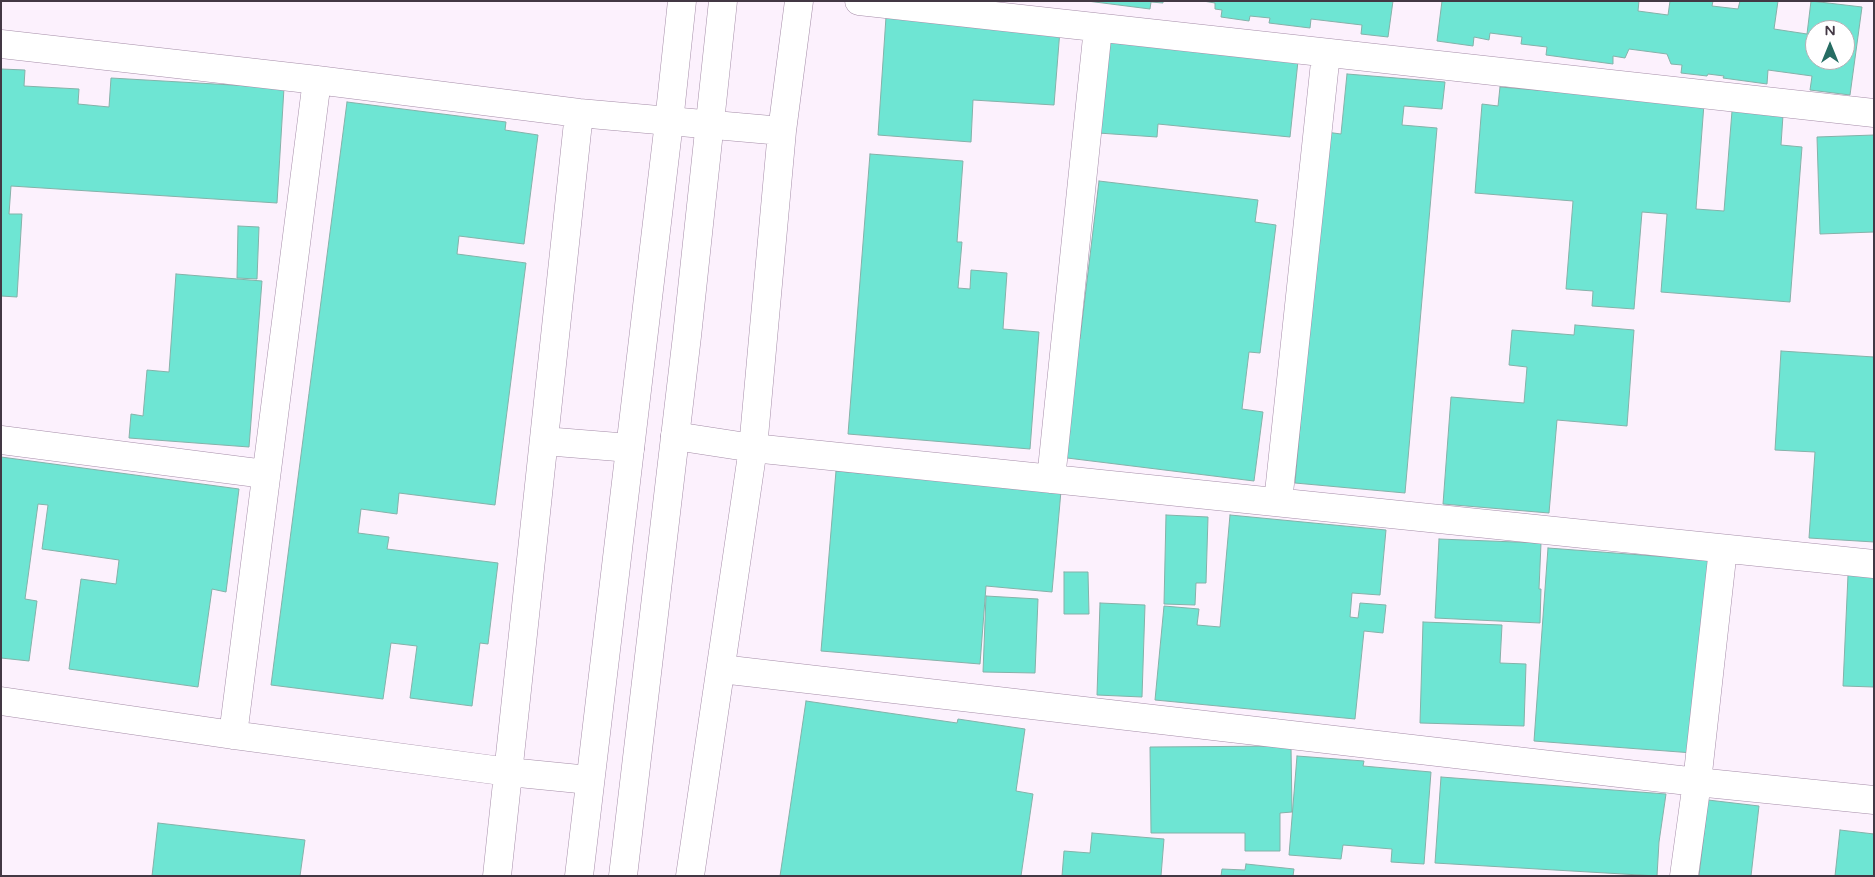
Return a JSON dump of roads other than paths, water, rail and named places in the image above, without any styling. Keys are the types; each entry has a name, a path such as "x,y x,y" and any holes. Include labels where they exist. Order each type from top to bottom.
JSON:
{"main road":[{"path":"579,876 682,1"},
{"path":"623,876 711,126 723,1"},
{"path":"690,876 753,448 782,131 799,1"},
{"path":"859,1 1874,113"},
{"path":"1051,479 1098,28"},
{"path":"1,44 317,80 579,113 782,131"},
{"path":"1278,502 1326,53"},
{"path":"233,735 317,80"},
{"path":"497,876 510,772 579,113"},
{"path":"675,436 753,448 1874,564"},
{"path":"1,440 265,474"},
{"path":"544,442 630,448"},
{"path":"1684,876 1697,782 1723,549"},
{"path":"721,669 1697,782 1874,800"},
{"path":"1,701 233,735 510,772 589,780"}]}
